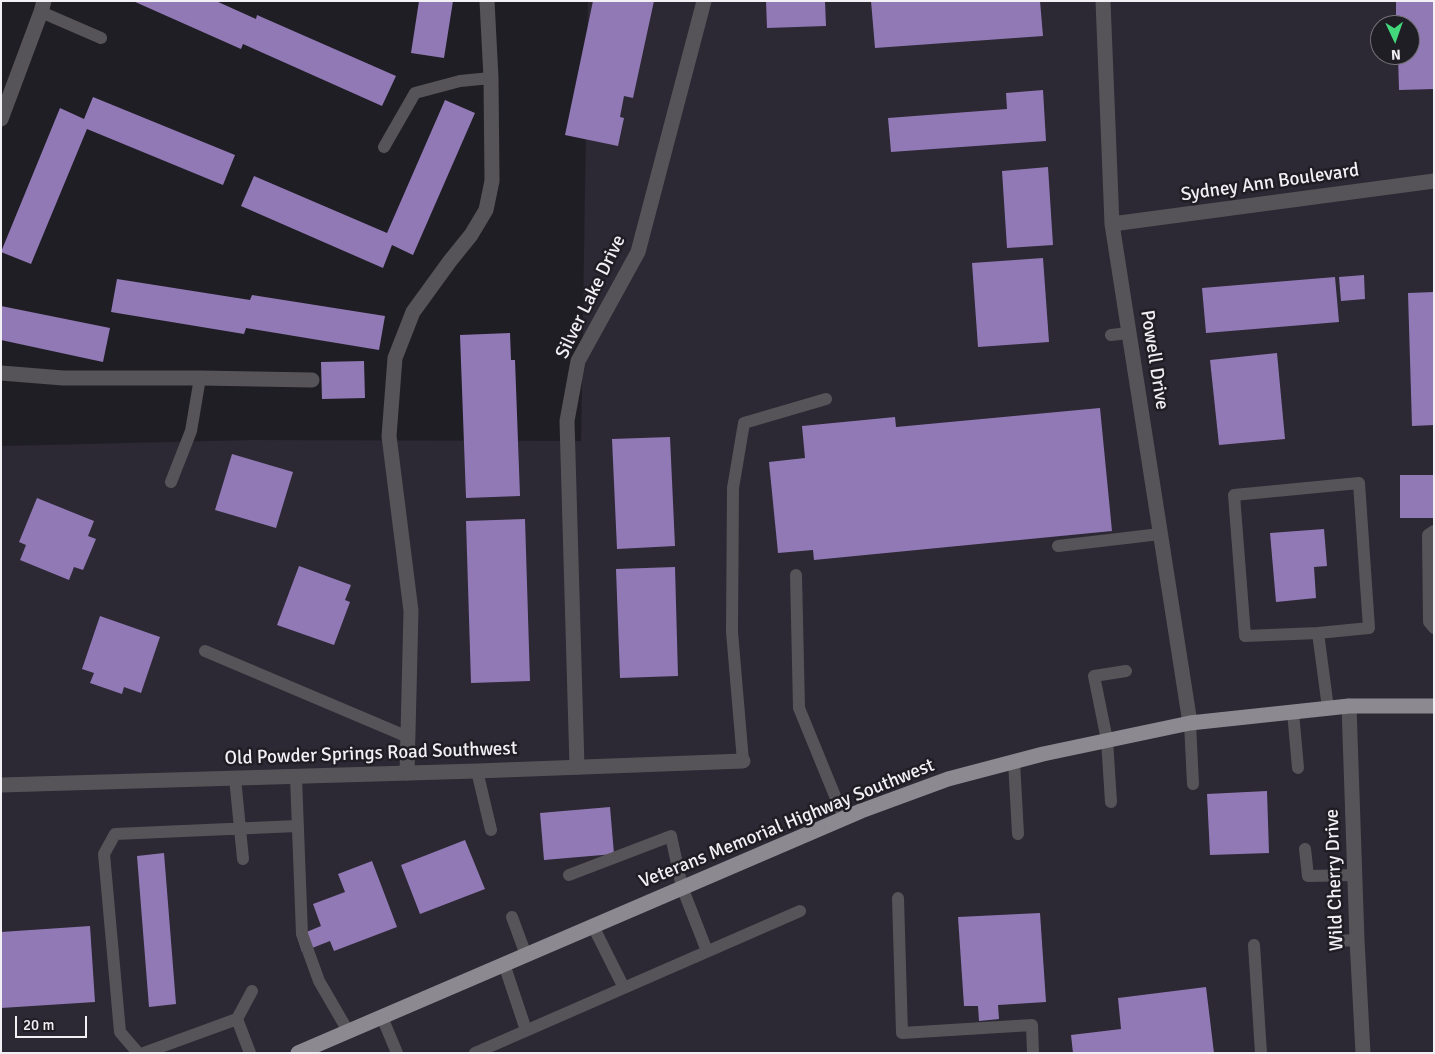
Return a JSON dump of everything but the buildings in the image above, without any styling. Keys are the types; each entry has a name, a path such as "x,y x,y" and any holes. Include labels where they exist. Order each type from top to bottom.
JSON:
{"main road":[{"name":"Veterans Memorial Highway Southwest","path":"298,1053 844,818 948,779 1043,754 1190,723 1349,706 1434,706"}],"street":[{"path":"407,773 411,611 389,436 395,358 413,312 450,261 471,236 486,210 492,182 491,78 487,1"},
{"name":"Silver Lake Drive","path":"578,767 567,421 578,361 638,252 704,1"},
{"name":"Powell Drive","path":"1103,1 1112,224 1190,723"},
{"path":"1,119 42,6"},
{"name":"Sydney Ann Boulevard","path":"1112,224 1434,181"},
{"path":"1,373 63,378 312,380"},
{"name":"Wild Cherry Drive","path":"1349,706 1363,1053"},
{"name":"Old Powder Springs Road Southwest","path":"1,785 742,761"}],"lane":[{"path":"42,6 101,38"},
{"path":"384,147 415,94 460,81 491,78"},
{"path":"1111,335 1129,333"},
{"path":"171,482 191,430 200,378"},
{"path":"742,761 732,613 733,488 744,423 826,399"},
{"path":"1359,483 1369,628 1318,633 1245,636 1234,495 1359,483"},
{"path":"1434,531 1428,535 1428,622 1434,628"},
{"path":"1058,546 1160,534"},
{"path":"796,575 799,708 844,818"},
{"path":"1318,633 1328,708"},
{"path":"204,651 408,737"},
{"path":"1111,802 1107,740 1094,676 1126,671"},
{"path":"1293,712 1298,768"},
{"path":"1190,723 1193,784"},
{"path":"1014,761 1018,834"},
{"path":"477,771 491,830"},
{"path":"296,776 302,934 319,981 348,1031"},
{"path":"235,778 243,859"},
{"path":"138,1053 120,1032 104,854 115,834 297,826"},
{"path":"569,875 671,836 682,887 707,951"},
{"path":"1305,849 1308,876 1355,875"},
{"path":"898,898 902,1033 1032,1025 1033,1053"},
{"path":"475,1053 800,911"},
{"path":"512,917 526,955"},
{"path":"593,926 624,988"},
{"path":"1335,941 1357,940"},
{"path":"1254,945 1261,1053"},
{"path":"504,964 526,1030"},
{"path":"144,1053 237,1019 252,991"},
{"path":"382,1017 397,1053"},
{"path":"237,1019 250,1053"}],"shaded area":[{"path":"588,1 1434,1 1434,1053 1,1053 1,446 253,440 581,441"}]}
